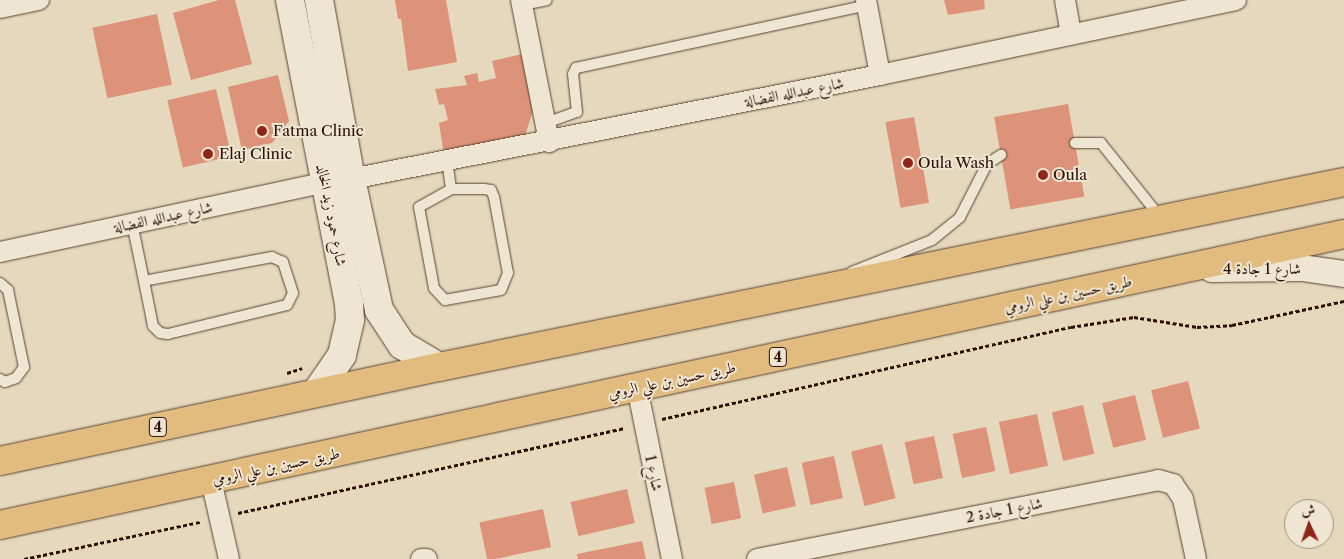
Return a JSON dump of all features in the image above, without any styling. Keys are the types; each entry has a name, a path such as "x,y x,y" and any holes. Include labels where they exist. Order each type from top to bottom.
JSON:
{"highway":[{"name":"4","path":"0,461 439,367 1344,182"},
{"path":"1289,246 1344,221"},
{"name":"طريق حسين بن علي الرومي","path":"0,525 1344,234"}],"main road":[{"name":"شارع حمود زيد الخالد","path":"290,0 338,180 385,323 402,345 439,367"},
{"name":"شارع حمود زيد الخالد","path":"316,393 342,354 350,320 338,180 319,0"}],"street":[{"path":"0,8 39,0"},
{"path":"1065,0 1071,34"},
{"name":"شارع عبدالله الفضالة","path":"0,252 338,180 447,160 547,132 880,75 1236,0"},
{"path":"866,2 880,75"},
{"path":"521,3 547,132"},
{"name":"شارع 1 جادة 4","path":"1179,270 1302,268 1344,274"},
{"name":"شارع 1","path":"636,387 672,559"},
{"path":"211,480 229,559"},
{"name":"شارع 1 جادة 2","path":"757,559 1158,480 1173,484 1183,499 1196,559"},
{"path":"421,559 428,559"}],"lane":[{"path":"521,3 547,0"},
{"path":"547,132 577,112 573,74 576,68 866,2"},
{"path":"1075,143 1101,143 1162,220"},
{"path":"826,288 859,268 932,240 960,217 987,164 1001,155"},
{"path":"447,160 451,189"},
{"path":"451,189 491,190 508,273 501,290 445,300 434,288 419,207 423,202 451,189"},
{"path":"132,223 153,326 160,333 168,334 287,305 292,293 282,262 272,257 144,281"},
{"path":"0,283 8,290 24,367 16,378 5,382 0,378"}],"path":[{"path":"24,559 1071,327 1134,317 1196,327 1232,325 1344,301"},
{"path":"283,374 307,366"}],"building":[{"path":"219,0 235,0 252,64 191,80 173,13"},
{"path":"395,0 446,0 457,62 408,71 401,19 398,19"},
{"path":"944,0 984,0 985,9 948,15"},
{"path":"157,14 172,84 107,98 92,28"},
{"path":"522,54 535,104 525,136 444,155 439,123 448,120 444,104 439,105 435,89 467,85 464,76 477,73 479,82 496,78 492,61"},
{"path":"278,75 289,121 272,143 242,150 228,87"},
{"path":"216,89 232,156 183,167 167,100"},
{"name":"Oula","path":"1068,104 1084,197 1010,210 994,117"},
{"name":"Oula Wash","path":"914,117 929,203 901,208 885,122"},
{"path":"1188,381 1200,429 1163,438 1151,390"},
{"path":"1135,395 1146,440 1113,448 1102,403"},
{"path":"1083,405 1094,454 1063,461 1052,412"},
{"path":"1037,414 1048,466 1010,474 999,422"},
{"path":"986,427 995,471 962,478 953,434"},
{"path":"934,436 943,478 914,484 905,442"},
{"path":"882,444 896,498 864,506 851,452"},
{"path":"834,456 843,498 811,505 802,463"},
{"path":"787,467 796,506 763,514 754,475"},
{"path":"734,482 741,518 712,524 705,488"},
{"path":"627,489 635,523 578,536 570,502"},
{"path":"543,509 551,547 487,559 479,523"},
{"path":"642,541 646,559 578,559 577,554"}],"place":[{"name":"Fatma Clinic","path":"262,131"},
{"name":"Elaj Clinic","path":"208,154"},
{"name":"Oula Wash","path":"908,163"},
{"name":"Oula","path":"1043,175"}]}
